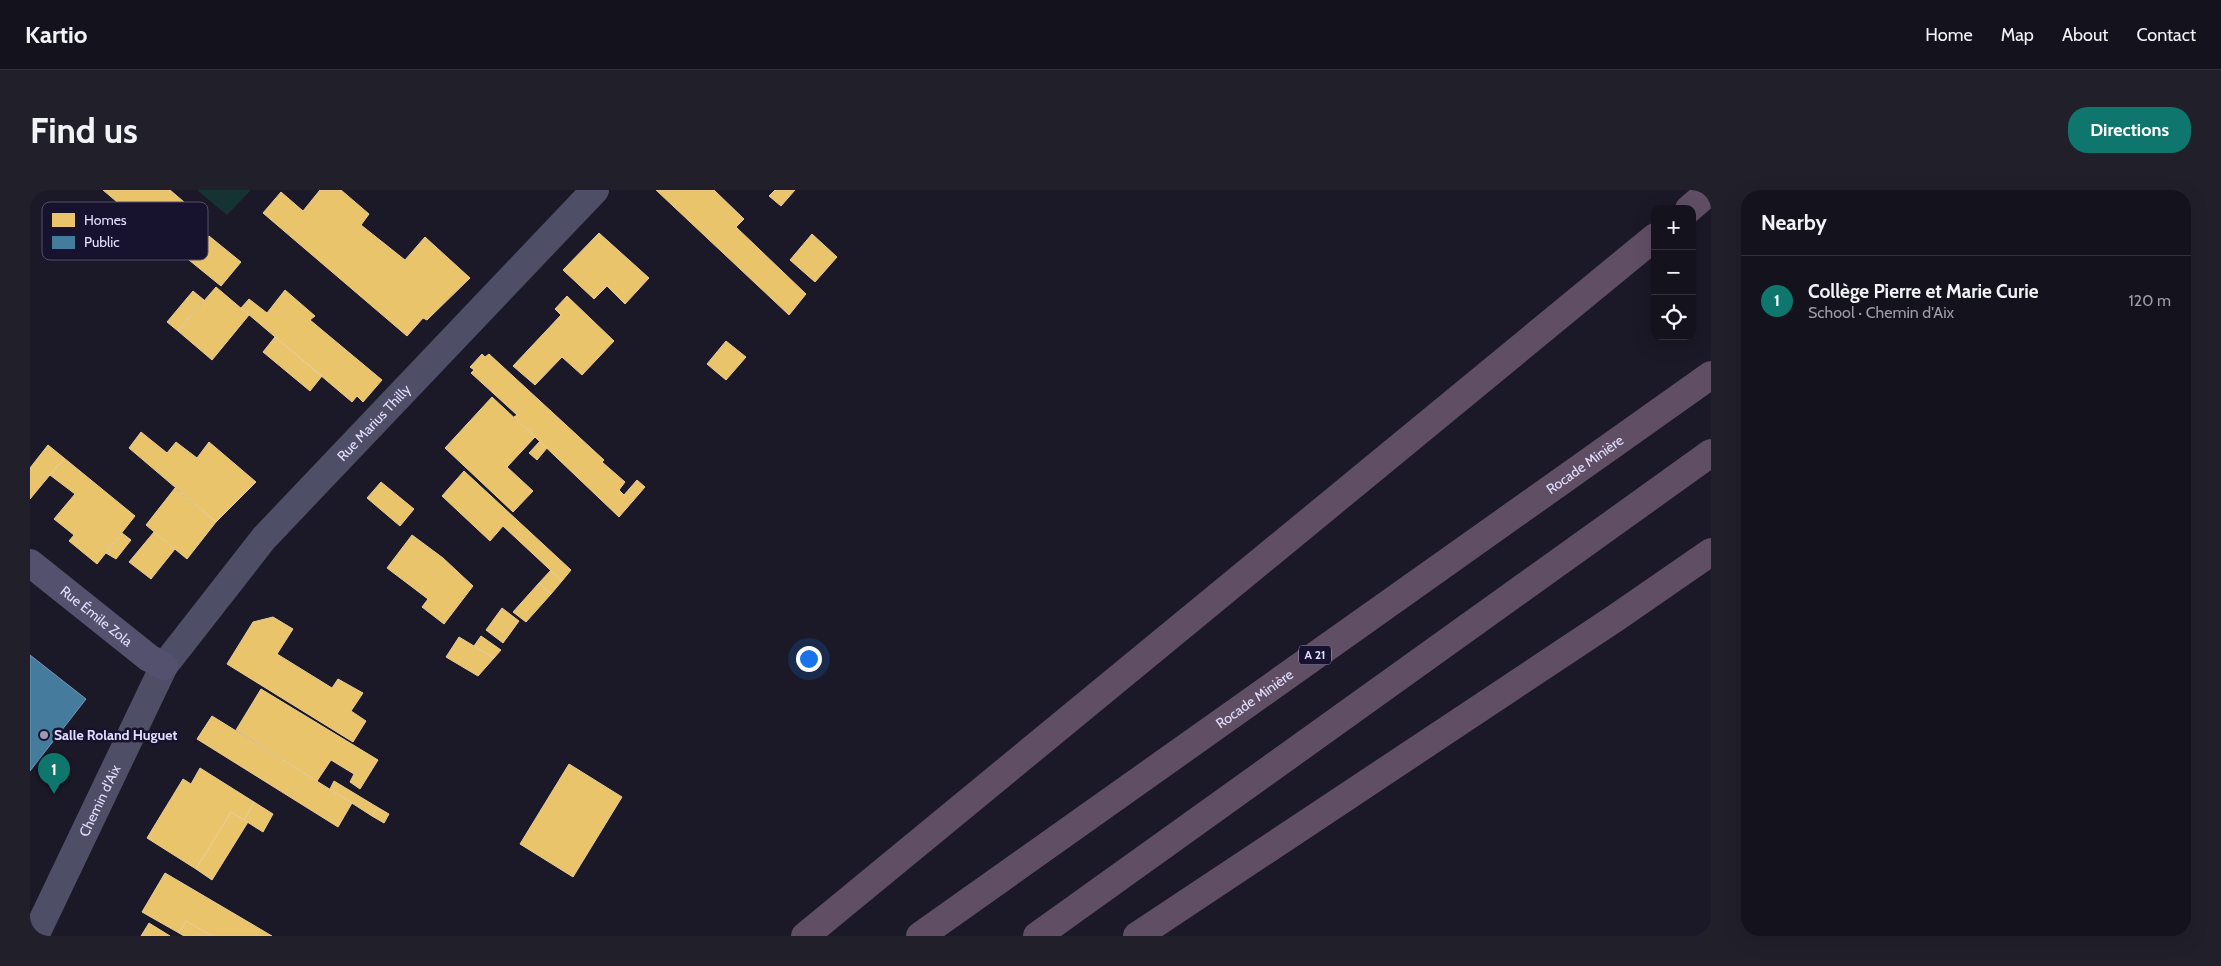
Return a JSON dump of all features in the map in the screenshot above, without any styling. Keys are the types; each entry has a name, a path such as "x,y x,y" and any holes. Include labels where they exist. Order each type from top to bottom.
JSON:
{"highway":[{"path":"1685,205 1696,190"},
{"path":"1694,205 1711,190"},
{"path":"805,936 1651,240"},
{"name":"Rocade Minière","path":"920,936 1711,375"},
{"path":"1037,936 1711,453"},
{"path":"1137,936 1617,617 1711,552"}],"street":[{"name":"Rue Marius Thilly","path":"164,666 264,538 595,190"},
{"name":"Rue Émile Zola","path":"30,563 149,658 164,666"},
{"name":"Chemin d'Aix","path":"34,936 164,666"}],"green space":[{"path":"197,190 251,190 227,215"}],"building: Homes":[{"path":"103,190 170,190 184,202 117,202"},
{"path":"320,190 341,190 369,214 361,225 405,260 425,237 470,278 427,320 423,318 407,336 263,213 281,192 303,211"},
{"path":"656,190 714,190 744,219 736,227 806,294 789,315"},
{"path":"775,190 795,190 781,206 769,196"},
{"path":"599,233 649,278 625,304 607,286 594,299 563,270"},
{"path":"812,234 837,257 815,282 790,260"},
{"path":"209,236 241,262 221,286 189,260 208,260"},
{"path":"216,287 249,315 212,360 178,331"},
{"path":"285,290 315,316 310,320 382,380 363,402 357,396 352,402 241,308 249,299 267,313"},
{"path":"193,291 204,300 178,331 167,322"},
{"path":"567,296 614,341 582,375 562,357 535,385 513,366 561,315 555,309"},
{"path":"275,337 322,376 310,391 263,352"},
{"path":"726,341 746,357 726,380 707,364"},
{"path":"482,354 485,357 489,354 604,460 602,462 625,482 619,490 624,495 637,480 645,487 619,517 514,417 517,415 471,373 474,370 470,367"},
{"path":"492,397 535,437 507,467 533,491 513,512 445,448"},
{"path":"141,432 167,453 176,442 197,458 209,442 256,482 216,522 129,448"},
{"path":"540,441 547,448 537,460 529,453"},
{"path":"48,445 64,458 30,499 30,468"},
{"path":"64,458 135,516 97,564 69,541 74,535 54,519 75,494 50,475"},
{"path":"464,471 571,570 562,581 503,526 490,541 442,496"},
{"path":"381,482 414,509 400,526 367,498"},
{"path":"175,488 216,522 187,559 146,525"},
{"path":"154,532 175,549 151,579 129,562"},
{"path":"122,533 131,540 116,559 106,553"},
{"path":"412,535 443,558 473,586 444,624 422,607 428,599 387,568"},
{"path":"551,570 562,581 551,594 539,583"},
{"path":"539,583 551,594 526,622 513,612"},
{"path":"502,608 519,621 503,643 486,630"},
{"path":"273,617 293,629 277,654 332,688 338,679 363,693 351,711 366,721 353,742 227,664 253,622"},
{"path":"481,636 501,650 494,658 474,646"},
{"path":"459,637 494,658 478,676 446,657"},
{"path":"261,689 378,760 360,789 350,782 354,774 331,760 317,781 236,730"},
{"path":"212,716 352,803 338,827 197,739"},
{"path":"569,764 622,797 573,877 520,844"},
{"path":"200,768 254,802 244,820 231,812 196,869 147,838 183,779 191,784"},
{"path":"334,781 377,807 372,816 330,789"},
{"path":"254,802 273,814 263,832 244,820"},
{"path":"377,807 389,814 384,823 372,816"},
{"path":"231,812 248,822 212,880 196,869"},
{"path":"165,873 272,936 212,936 186,921 179,933 142,912"},
{"path":"186,921 212,936 184,936 179,933"},
{"path":"149,923 170,936 141,936"}],"building: Public":[{"name":"Salle Roland Huguet","path":"30,655 86,699 30,771"}],"place":[{"name":"Salle Roland Huguet","path":"44,735"},
{"name":"Collège Pierre et Marie Curie","path":"54,794"}]}
